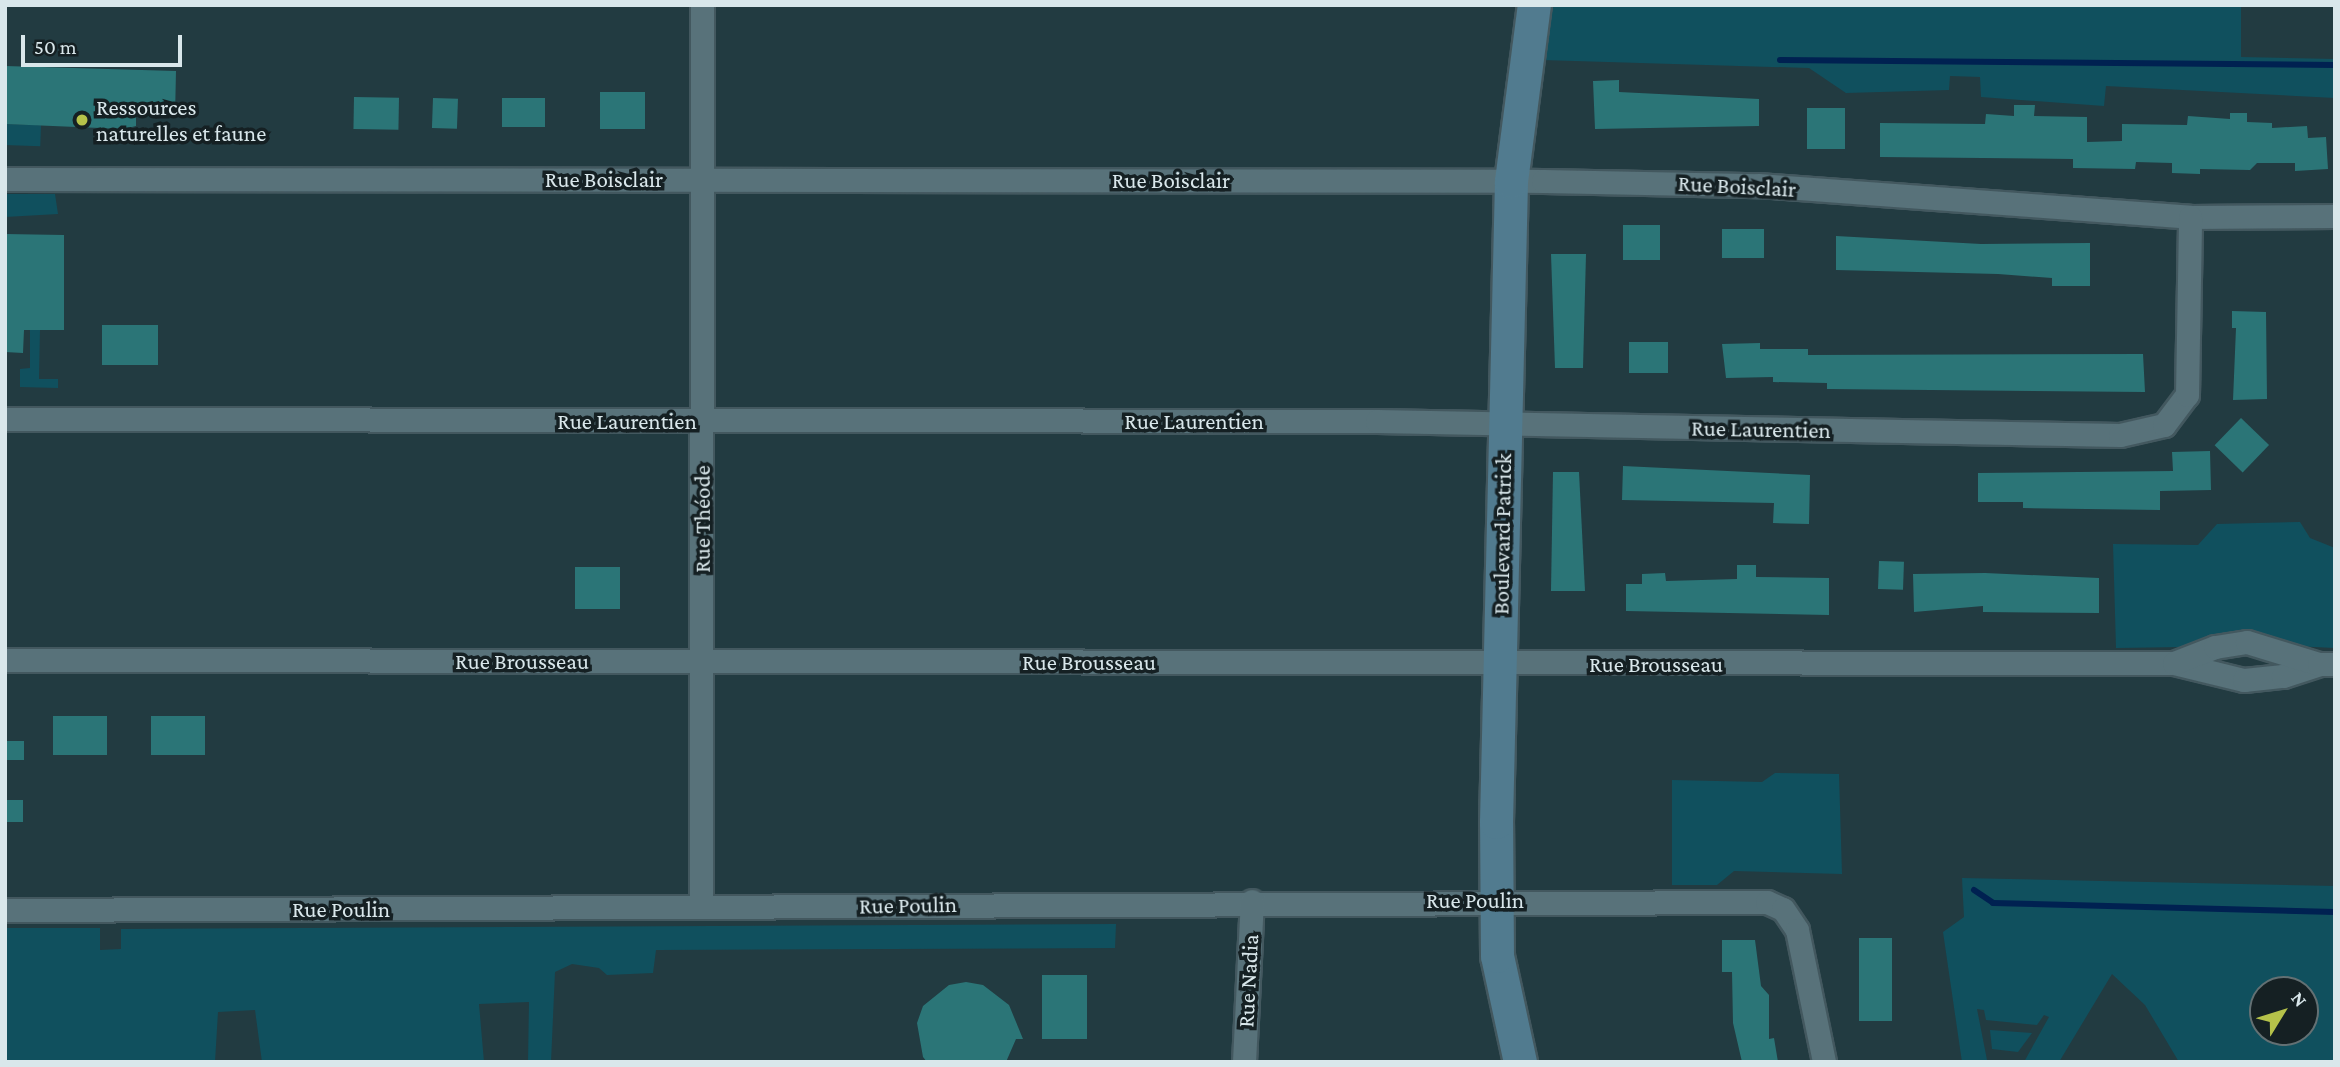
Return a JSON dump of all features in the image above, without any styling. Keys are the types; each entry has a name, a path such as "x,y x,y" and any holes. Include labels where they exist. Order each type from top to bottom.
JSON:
{"street":[{"name":"Rue Théode","path":"701,907 702,5"},
{"name":"Boulevard Patrick","path":"1520,1062 1500,981 1496,901 1499,664 1511,181 1534,5"},
{"name":"Rue Boisclair","path":"5,179 1511,181 1758,185 2190,217 2335,216"},
{"name":"Rue Laurentien","path":"5,419 1504,422 2108,435 2150,431 2174,418 2189,384 2190,217"},
{"name":"Rue Brousseau","path":"2174,663 2215,647 2247,642 2327,664"},
{"name":"Rue Brousseau","path":"5,660 2174,663 2244,680 2283,676 2327,664"},
{"name":"Rue Poulin","path":"5,910 1252,901 1767,902 1783,909 1797,930 1824,1062"},
{"name":"Rue Nadia","path":"1244,1062 1252,901"}],"shaded area":[{"path":"1553,5 2241,5 2241,57 2335,59 2335,98 2106,86 2104,106 1981,97 1980,77 1950,76 1949,90 1846,93 1809,68 1542,60"},
{"path":"5,124 41,125 40,146 5,145"},
{"path":"5,194 55,194 58,214 5,217"},
{"path":"30,330 40,330 39,379 58,379 58,388 20,387 20,369 30,368"},
{"path":"2300,522 2310,538 2335,548 2335,648 2293,646 2264,635 2221,636 2183,647 2116,648 2113,544 2198,545 2217,524"},
{"path":"1775,773 1839,774 1842,874 1734,871 1717,885 1672,885 1672,780 1762,782"},
{"path":"1962,878 2335,886 2335,1062 2179,1062 2145,1005 2112,974 2059,1062 2024,1062 2049,1017 2044,1015 2037,1025 1986,1020 1984,1010 1977,1009 1987,1060 1994,1062 1962,1062 1943,932 1964,917"},
{"path":"1116,924 1115,948 656,950 653,973 607,975 599,968 572,964 555,972 551,1062 528,1062 529,1002 479,1004 484,1062 262,1062 255,1010 218,1012 215,1062 5,1062 5,928 100,928 100,950 121,949 121,929"},
{"path":"1990,1030 2032,1033 2018,1052 1992,1049"}],"building":[{"path":"5,66 176,71 175,117 136,116 136,126 124,129 5,124"},
{"path":"1619,80 1619,92 1759,99 1759,126 1595,129 1593,81"},
{"path":"600,92 645,92 645,129 600,129"},
{"path":"354,97 399,98 398,130 353,129"},
{"path":"433,98 458,99 457,129 432,128"},
{"path":"502,98 545,98 545,127 502,127"},
{"path":"2014,105 2035,105 2034,116 2087,117 2087,142 2122,141 2122,124 2187,125 2188,116 2230,119 2230,113 2247,113 2247,122 2272,123 2272,128 2307,126 2308,138 2326,137 2328,169 2295,171 2295,163 2257,163 2250,170 2200,169 2200,174 2172,173 2172,163 2136,162 2135,169 2073,168 2073,159 1880,157 1880,123 1985,124 1986,114 2014,116"},
{"path":"1807,108 1845,108 1845,149 1807,149"},
{"path":"1623,225 1660,225 1660,260 1623,260"},
{"path":"1722,229 1764,229 1764,258 1722,258"},
{"path":"5,234 64,235 64,330 24,330 23,353 5,352"},
{"path":"1836,236 1981,244 2090,243 2090,286 2052,286 2052,278 1998,274 1836,270"},
{"path":"1551,254 1586,254 1583,368 1555,368"},
{"path":"2232,311 2266,312 2267,399 2233,400 2236,328 2232,328"},
{"path":"102,325 158,325 158,365 102,365"},
{"path":"1629,342 1668,342 1668,373 1629,373"},
{"path":"1760,343 1760,349 1808,349 1808,355 2143,354 2145,392 1827,389 1827,383 1773,382 1773,377 1726,378 1722,344"},
{"path":"2241,418 2269,445 2243,472 2215,445"},
{"path":"2210,451 2211,490 2160,491 2160,510 2023,508 2023,502 1978,502 1978,473 2173,471 2172,452"},
{"path":"1623,466 1810,475 1809,524 1773,523 1774,503 1622,500"},
{"path":"1553,472 1579,472 1585,591 1551,591"},
{"path":"1879,561 1904,562 1903,590 1878,589"},
{"path":"1737,565 1756,565 1756,577 1829,578 1829,615 1626,611 1626,584 1642,584 1642,574 1665,573 1666,581 1737,579"},
{"path":"575,567 620,567 620,609 575,609"},
{"path":"1985,573 2099,578 2099,613 1983,612 1983,606 1914,612 1913,574"},
{"path":"53,716 107,716 107,755 53,755"},
{"path":"151,716 205,716 205,755 151,755"},
{"path":"5,741 24,741 24,760 5,760"},
{"path":"5,800 23,800 23,822 5,822"},
{"path":"1859,938 1892,938 1892,1021 1859,1021"},
{"path":"1722,940 1755,940 1761,986 1769,995 1769,1039 1774,1038 1778,1062 1742,1062 1733,1023 1732,972 1722,972"},
{"path":"1042,975 1087,975 1087,1039 1042,1039"},
{"path":"966,982 983,985 1009,1005 1023,1039 1016,1039 1006,1062 927,1062 923,1057 917,1023 923,1006 949,985"}],"waterway":[{"path":"1780,60 2335,65"},
{"path":"1974,890 1993,903 2335,912"}],"place":[{"name":"Ressources naturelles et faune","path":"82,120"}]}
